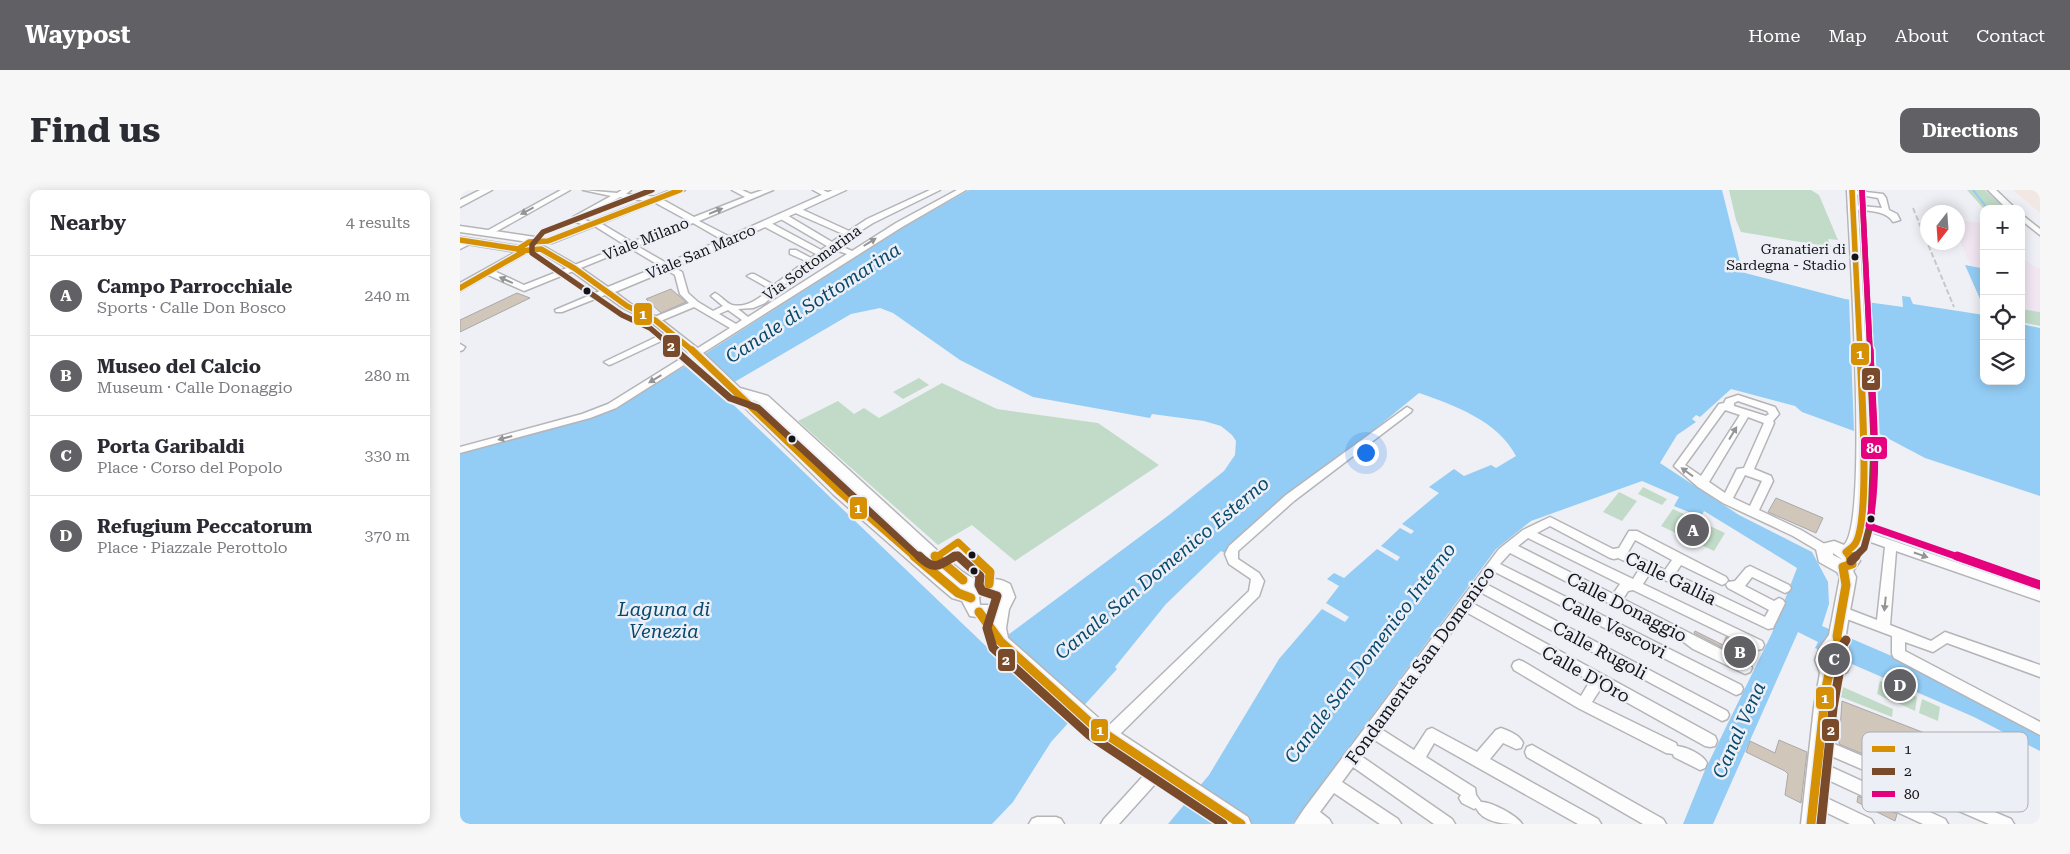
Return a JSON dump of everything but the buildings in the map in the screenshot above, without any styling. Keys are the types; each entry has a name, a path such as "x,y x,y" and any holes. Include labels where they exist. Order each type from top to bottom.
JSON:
{"street":[{"path":"460,202 479,190"},
{"path":"460,202 487,190"},
{"path":"487,232 566,190"},
{"path":"587,190 654,200 729,240"},
{"path":"626,190 576,219 592,224 679,274 684,294 695,304 737,328"},
{"path":"460,288 489,272 521,250 680,190"},
{"path":"736,190 751,197"},
{"name":"Viale Milano","path":"489,272 524,288 769,190"},
{"path":"817,190 829,195"},
{"name":"Viale San Marco","path":"558,310 668,267 841,190"},
{"name":"Via Sottomarina","path":"712,314 730,307 753,305 764,300 786,279 849,234 870,221 936,190"},
{"path":"460,450 586,416 612,406 698,355 853,254 962,190"},
{"path":"1811,824 1816,767 1832,664 1842,649 1838,635 1848,576 1844,560 1855,544 1863,505 1864,431 1852,190 1882,198 1886,209 1884,211"},
{"path":"1992,190 2008,205"},
{"path":"1852,207 1884,211 1894,216 1896,220"},
{"path":"796,210 849,234"},
{"path":"782,216 834,246 853,254"},
{"path":"2025,220 2040,233"},
{"path":"766,224 822,254"},
{"path":"460,228 541,243 627,306 655,320 698,355 733,388 763,399 934,557 962,580 977,599 992,612 1001,607"},
{"path":"463,243 521,250"},
{"path":"793,252 812,261"},
{"path":"752,276 776,289"},
{"path":"786,279 805,284"},
{"path":"715,296 748,321"},
{"path":"655,320 695,304"},
{"path":"610,362 671,333"},
{"path":"1730,406 1729,401 1736,398 1768,408 1774,414 1768,420 1769,424 1748,472"},
{"path":"1768,420 1730,406 1721,408 1679,466 1727,500 1797,533 1824,549 1823,555 1828,561 1844,560"},
{"path":"1108,737 1255,593 1258,581 1255,576 1233,562 1231,554 1233,549 1290,498 1407,410"},
{"path":"1702,484 1746,412"},
{"path":"1727,500 1741,472 1748,472 1768,481 1752,513"},
{"name":"Fondamenta San Domenico","path":"1306,819 1477,585 1509,547 1527,533 1550,521"},
{"name":"Calle Gallia","path":"1550,521 1614,556 1617,552 1768,624 1778,606 1730,584"},
{"path":"1527,533 1757,645"},
{"path":"1858,533 2040,596"},
{"path":"1621,554 1633,534 1680,560 1730,584 1750,570 1785,588"},
{"path":"1883,627 1891,545"},
{"name":"Calle Donaggio","path":"1509,547 1745,668"},
{"path":"1667,576 1680,560"},
{"name":"Calle Vescovi","path":"1493,566 1736,689"},
{"path":"1636,585 1647,566"},
{"path":"977,599 994,584 1005,589 1008,597 1001,607 997,621 999,639"},
{"name":"Calle Rugoli","path":"1477,585 1722,715"},
{"path":"1615,600 1624,587 1636,585"},
{"path":"977,599 982,619 999,639 1077,712 1108,737 1160,768 1241,824"},
{"name":"Calle D'Oro","path":"1464,605 1598,681 1710,741"},
{"path":"1843,612 1933,647 1945,637 2040,671"},
{"path":"1898,634 1899,654 2040,729"},
{"path":"1519,666 1583,704 1700,763"},
{"path":"1583,704 1598,681"},
{"path":"1371,730 1470,793 1467,798 1514,824"},
{"path":"1416,760 1432,734 1593,824"},
{"path":"1479,761 1501,734 1516,743"},
{"path":"1820,744 1862,762"},
{"path":"1532,752 1658,824"},
{"path":"1351,758 1447,824"},
{"path":"1816,767 1862,788"},
{"path":"1109,824 1160,768"},
{"path":"1333,784 1393,824"},
{"path":"1814,799 1866,824"},
{"path":"1914,812 1940,824"},
{"path":"1978,812 2006,824"},
{"path":"1306,819 1324,824"},
{"path":"1037,824 1056,824"}],"shaded area":[{"path":"2013,190 2040,190 2040,213"},
{"path":"1965,221 1980,223 1980,267 1971,266 1964,250"},
{"path":"2025,259 2035,267 2040,268 2040,312 2025,310"}],"green space":[{"path":"1729,190 1811,190 1819,195 1838,240 1828,239 1831,247 1741,232 1736,220"},
{"path":"1967,190 1985,190 2002,205 1980,205"},
{"path":"2025,310 2040,312 2040,326 2025,323"},
{"path":"919,378 929,385 903,399 893,392"},
{"path":"942,383 997,409 1098,423 1159,465 1015,561 972,525 938,545 798,421 838,401 854,414 864,408 879,418"},
{"path":"1643,487 1667,499 1662,505 1638,494"},
{"path":"1619,492 1637,501 1622,521 1603,512"},
{"path":"1673,509 1725,533 1714,551 1661,526"},
{"path":"1880,681 1896,688 1893,702 1877,694"},
{"path":"1843,687 1893,709 1892,717 1841,697"},
{"path":"1900,690 1917,697 1915,711 1898,703"},
{"path":"1922,699 1940,707 1938,721 1919,713"}],"water":[{"name":"Laguna di Venezia","path":"969,190 1722,190 1742,270 1745,273 1845,299 1903,307 1902,296 1910,297 1913,304 1980,314 1980,385 2025,385 2025,325 2040,328 2040,496 1925,458 1874,431 1854,431 1802,412 1795,406 1731,389 1700,417 1696,415 1692,419 1696,422 1677,435 1660,463 1739,515 1812,552 1828,582 1829,604 1822,626 1908,663 2040,736 2040,751 2028,745 2028,732 2003,732 1974,717 1815,648 1818,642 1798,632 1713,824 1683,824 1705,770 1772,633 1797,568 1704,511 1701,517 1674,506 1679,497 1642,481 1531,521 1496,549 1292,824 1168,824 1209,775 1279,659 1322,609 1345,622 1349,617 1326,603 1339,586 1327,579 1334,573 1344,578 1377,549 1397,561 1400,557 1381,546 1400,528 1411,534 1414,531 1402,524 1439,493 1429,487 1454,469 1464,476 1491,465 1496,468 1516,456 1508,444 1487,424 1460,409 1419,393 1341,457 1338,456 1271,508 1225,553 1221,551 1166,604 1115,667 1117,669 1051,742 1013,802 992,824 460,824 460,452 587,419 614,408 689,364 902,228","holes":["880,308 893,313 960,360 1033,397 1150,418 1152,414 1204,421 1221,426 1232,435 1236,441 1235,455 1224,471 1169,515 989,649 719,391 851,314"]},
{"path":"1965,265 1980,268 1980,299"}],"pier":[{"path":"1849,299 1866,303 1874,431 1854,431"}],"waterway":[{"path":"1973,190 1985,205"}],"railway":[{"path":"1913,208 1954,307"}],"transit line":[{"name":"2","path":"652,190 543,232 532,245 532,253 622,315 650,328 730,398 758,408 928,565 938,566 957,555 980,576 979,585 982,591 997,596 989,616 987,628 989,641 993,648 1089,735 1223,824"},
{"name":"1","path":"518,249 529,242 548,241 680,190"},
{"name":"1","path":"1811,824 1826,688 1829,673 1841,667 1842,663 1837,636 1846,585 1843,567 1852,564 1851,558 1846,552 1855,544 1861,520 1864,442 1852,190"},
{"name":"2","path":"1851,561 1864,548 1871,522 1874,442 1862,190"},
{"name":"80","path":"1862,190 1874,442 1873,505 1869,526 2040,585"},
{"name":"1","path":"460,240 518,249"},
{"name":"1","path":"518,249 520,251 541,249 574,268 627,306 655,320 696,353 839,491 945,583 958,593 971,598"},
{"name":"1","path":"460,288 523,252"},
{"name":"1","path":"963,580 934,557 958,542 990,572 989,584"},
{"name":"1","path":"979,612 1000,641 1095,727 1241,824"},
{"name":"2","path":"1821,824 1833,708 1839,674 1834,659 1846,640"}],"place":[{"name":"Granatieri di Sardegna - Stadio","path":"1855,257"},
{"name":"Campo Parrocchiale","path":"1693,530"},
{"name":"Museo del Calcio","path":"1740,652"},
{"name":"Porta Garibaldi","path":"1834,659"},
{"name":"Refugium Peccatorum","path":"1900,685"}],"water label":[{"name":"Canale di Sottomarina","path":"813,303"},
{"name":"Canale San Domenico Esterno","path":"1162,568"},
{"name":"Canale San Domenico Interno","path":"1370,653"},
{"name":"Canal Vena","path":"1739,730"}]}
